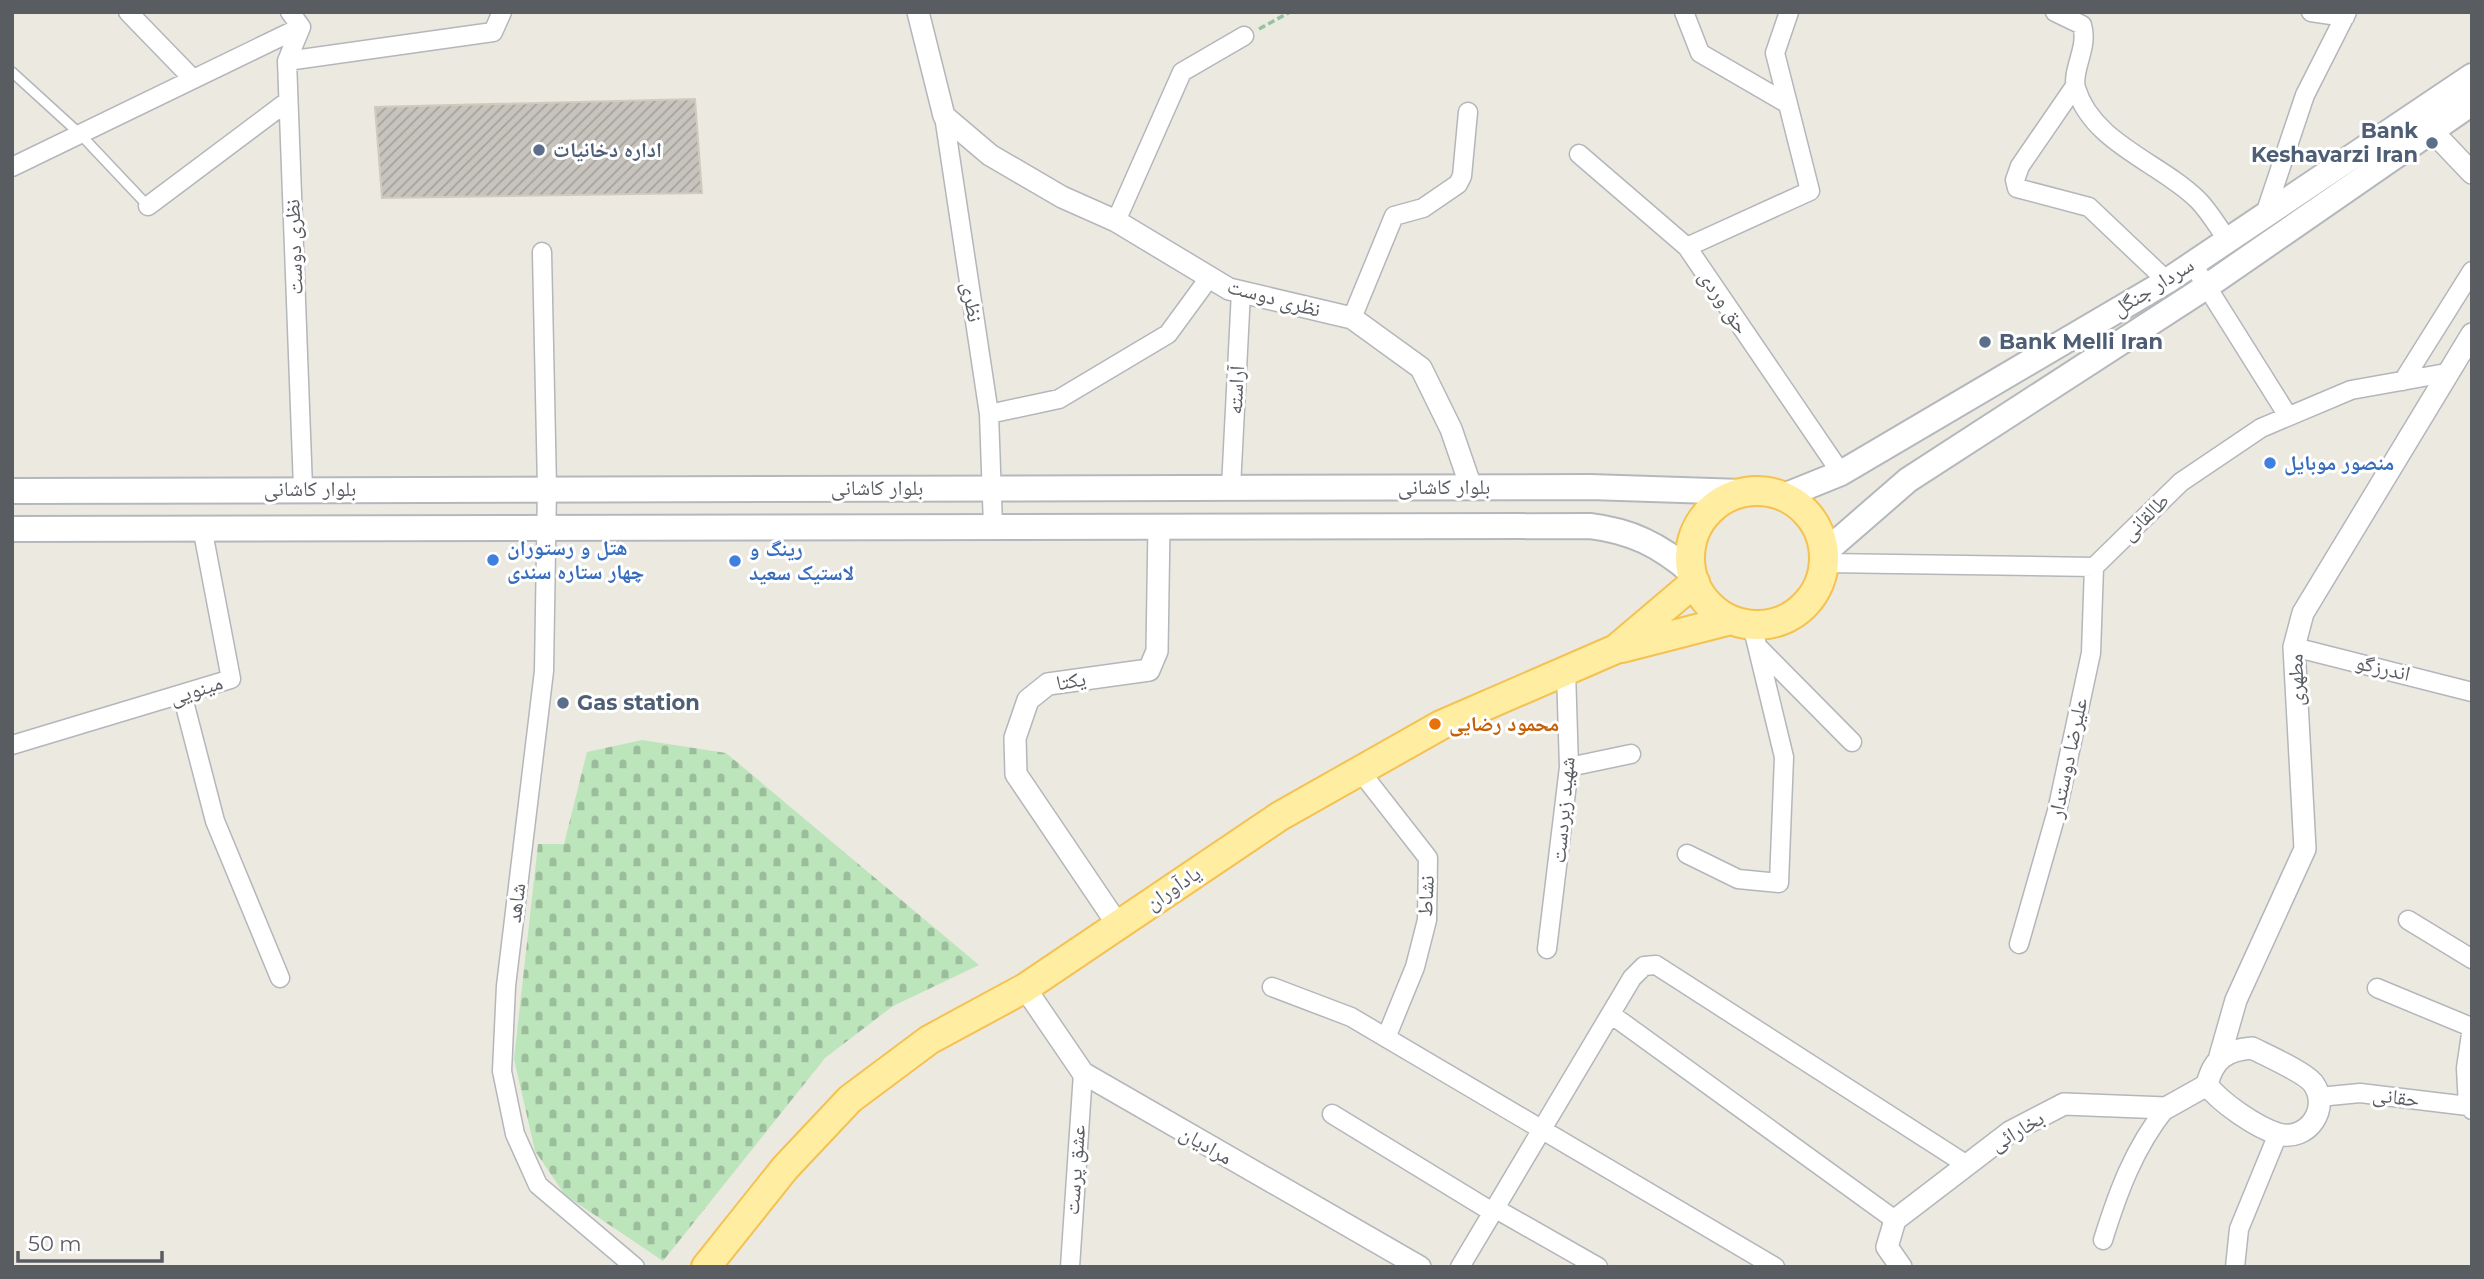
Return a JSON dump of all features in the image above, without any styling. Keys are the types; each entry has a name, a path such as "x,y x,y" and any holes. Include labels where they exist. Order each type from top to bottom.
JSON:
{"main road":[{"name":"سردار جنگل","path":"1784,496 1841,473 2167,281 2472,76"},
{"name":"سردار جنگل","path":"1824,558 1908,480 2206,287 2472,103"},
{"path":"2419,110 2433,132"},
{"name":"بلوار کاشانی","path":"12,491 303,488 1471,487 1742,492"},
{"path":"229,489 230,527"},
{"path":"1616,649 1747,630 1773,623 1800,608 1819,584 1824,558 1815,523 1801,507 1784,496 1763,491 1742,492 1722,500 1706,513 1695,532 1690,552 1693,578 1713,608 1747,630"},
{"name":"بلوار کاشانی","path":"12,529 1590,526 1619,529 1646,539 1693,578"},
{"name":"یادآوران","path":"706,1267 785,1168 850,1099 929,1040 1026,988 1280,816 1441,725 1616,649 1693,578"}],"street":[{"path":"128,12 193,79"},
{"path":"12,167 301,27 290,12"},
{"path":"287,61 493,32 502,12"},
{"path":"918,12 944,116"},
{"path":"1684,12 1700,53 1788,104"},
{"path":"1687,247 1810,191 1775,53 1789,12"},
{"path":"2055,12 2082,25 2086,39 2075,86 2021,166 2015,180 2017,188 2089,207 2167,281"},
{"path":"2265,214 2305,95 2346,15 2311,12"},
{"name":"نظری دوست","path":"301,27 287,61 303,488"},
{"path":"1116,221 1182,72 1244,36"},
{"path":"2075,86 2086,109 2099,126 2198,200 2227,239"},
{"path":"148,206 288,101"},
{"path":"1352,318 1394,216 1423,208 1458,184 1462,176 1468,112"},
{"name":"نظری دوست","path":"944,116 990,155 1062,197 1116,221 1209,278 1241,292 1352,318 1421,368 1451,429 1471,487"},
{"name":"نظری","path":"944,116 989,414 993,526"},
{"path":"2433,132 2472,173"},
{"name":"حق وردی","path":"1579,154 1687,247 1841,473"},
{"name":"شاهد","path":"542,252 547,488 544,671 506,986 502,1071 515,1134 538,1185 635,1267"},
{"path":"2192,263 2288,416"},
{"path":"2403,381 2472,271"},
{"path":"989,414 1059,399 1168,334 1209,278"},
{"name":"آراسته","path":"1231,488 1241,292"},
{"name":"مطهری","path":"2207,1085 2210,1071 2220,1056 2236,1000 2305,849 2294,648 2303,613 2472,334"},
{"name":"طالقانی","path":"2094,567 2181,482 2261,428 2351,390 2446,373"},
{"name":"یکتا","path":"1118,925 1016,774 1014,738 1028,700 1048,684 1149,670 1157,651 1159,526"},
{"name":"مینویی","path":"12,746 231,680 202,527"},
{"path":"1824,558 2094,567"},
{"name":"علیرضا دوستدار","path":"2019,944 2057,811 2091,653 2094,567"},
{"path":"1747,630 1853,742"},
{"path":"1687,854 1738,879 1779,883 1784,757 1747,630"},
{"name":"اندرزگو","path":"2294,648 2472,692"},
{"name":"شهید زبردست","path":"1548,948 1569,767 1566,671"},
{"path":"182,694 215,821 280,978"},
{"path":"1569,767 1631,754"},
{"name":"نشاط","path":"1360,771 1428,858 1427,920 1415,967 1386,1038"},
{"path":"2408,920 2472,959"},
{"path":"1460,1267 1632,978 1644,966 1656,965 1967,1165"},
{"path":"1272,987 1351,1017 1775,1267"},
{"name":"مرادیان","path":"1026,988 1083,1073 1410,1264"},
{"path":"2376,988 2472,1027 2466,1068 2470,1108"},
{"path":"1612,1015 1895,1220 1887,1247 1900,1267"},
{"path":"2104,1240 2128,1168 2145,1133 2166,1108 2207,1085 2220,1101 2278,1134 2292,1135 2312,1125 2319,1115 2319,1097 2312,1082 2252,1048 2236,1049 2220,1056"},
{"name":"عشق پرست","path":"1070,1267 1083,1073"},
{"name":"حقانی","path":"2319,1097 2360,1093 2470,1108"},
{"name":"بخارائی","path":"1895,1220 2010,1132 2064,1104 2166,1108"},
{"path":"1332,1114 1495,1211 1598,1267"},
{"path":"2235,1267 2239,1229 2278,1134"}],"lane":[{"path":"12,72 80,134 148,206"}],"path":[{"path":"1244,36 1290,12"}],"green space":[{"path":"642,740 726,753 979,965 893,1006 825,1058 663,1261 565,1195 535,1151 514,1059 538,844 564,844 587,752"}],"building":[{"name":"اداره دخانیات","path":"695,99 702,193 382,198 375,107"}],"place":[{"name":"Bank Keshavarzi Iran","path":"2432,143"},
{"name":"اداره دخانیات","path":"539,150"},
{"name":"Bank Melli Iran","path":"1985,342"},
{"name":"منصور موبایل","path":"2270,463"},
{"name":"هتل و رستوران چهار ستاره سندی","path":"493,560"},
{"name":"رینگ و لاستیک سعید","path":"735,561"},
{"name":"Gas station","path":"563,703"},
{"name":"محمود رضایی","path":"1435,724"}]}
